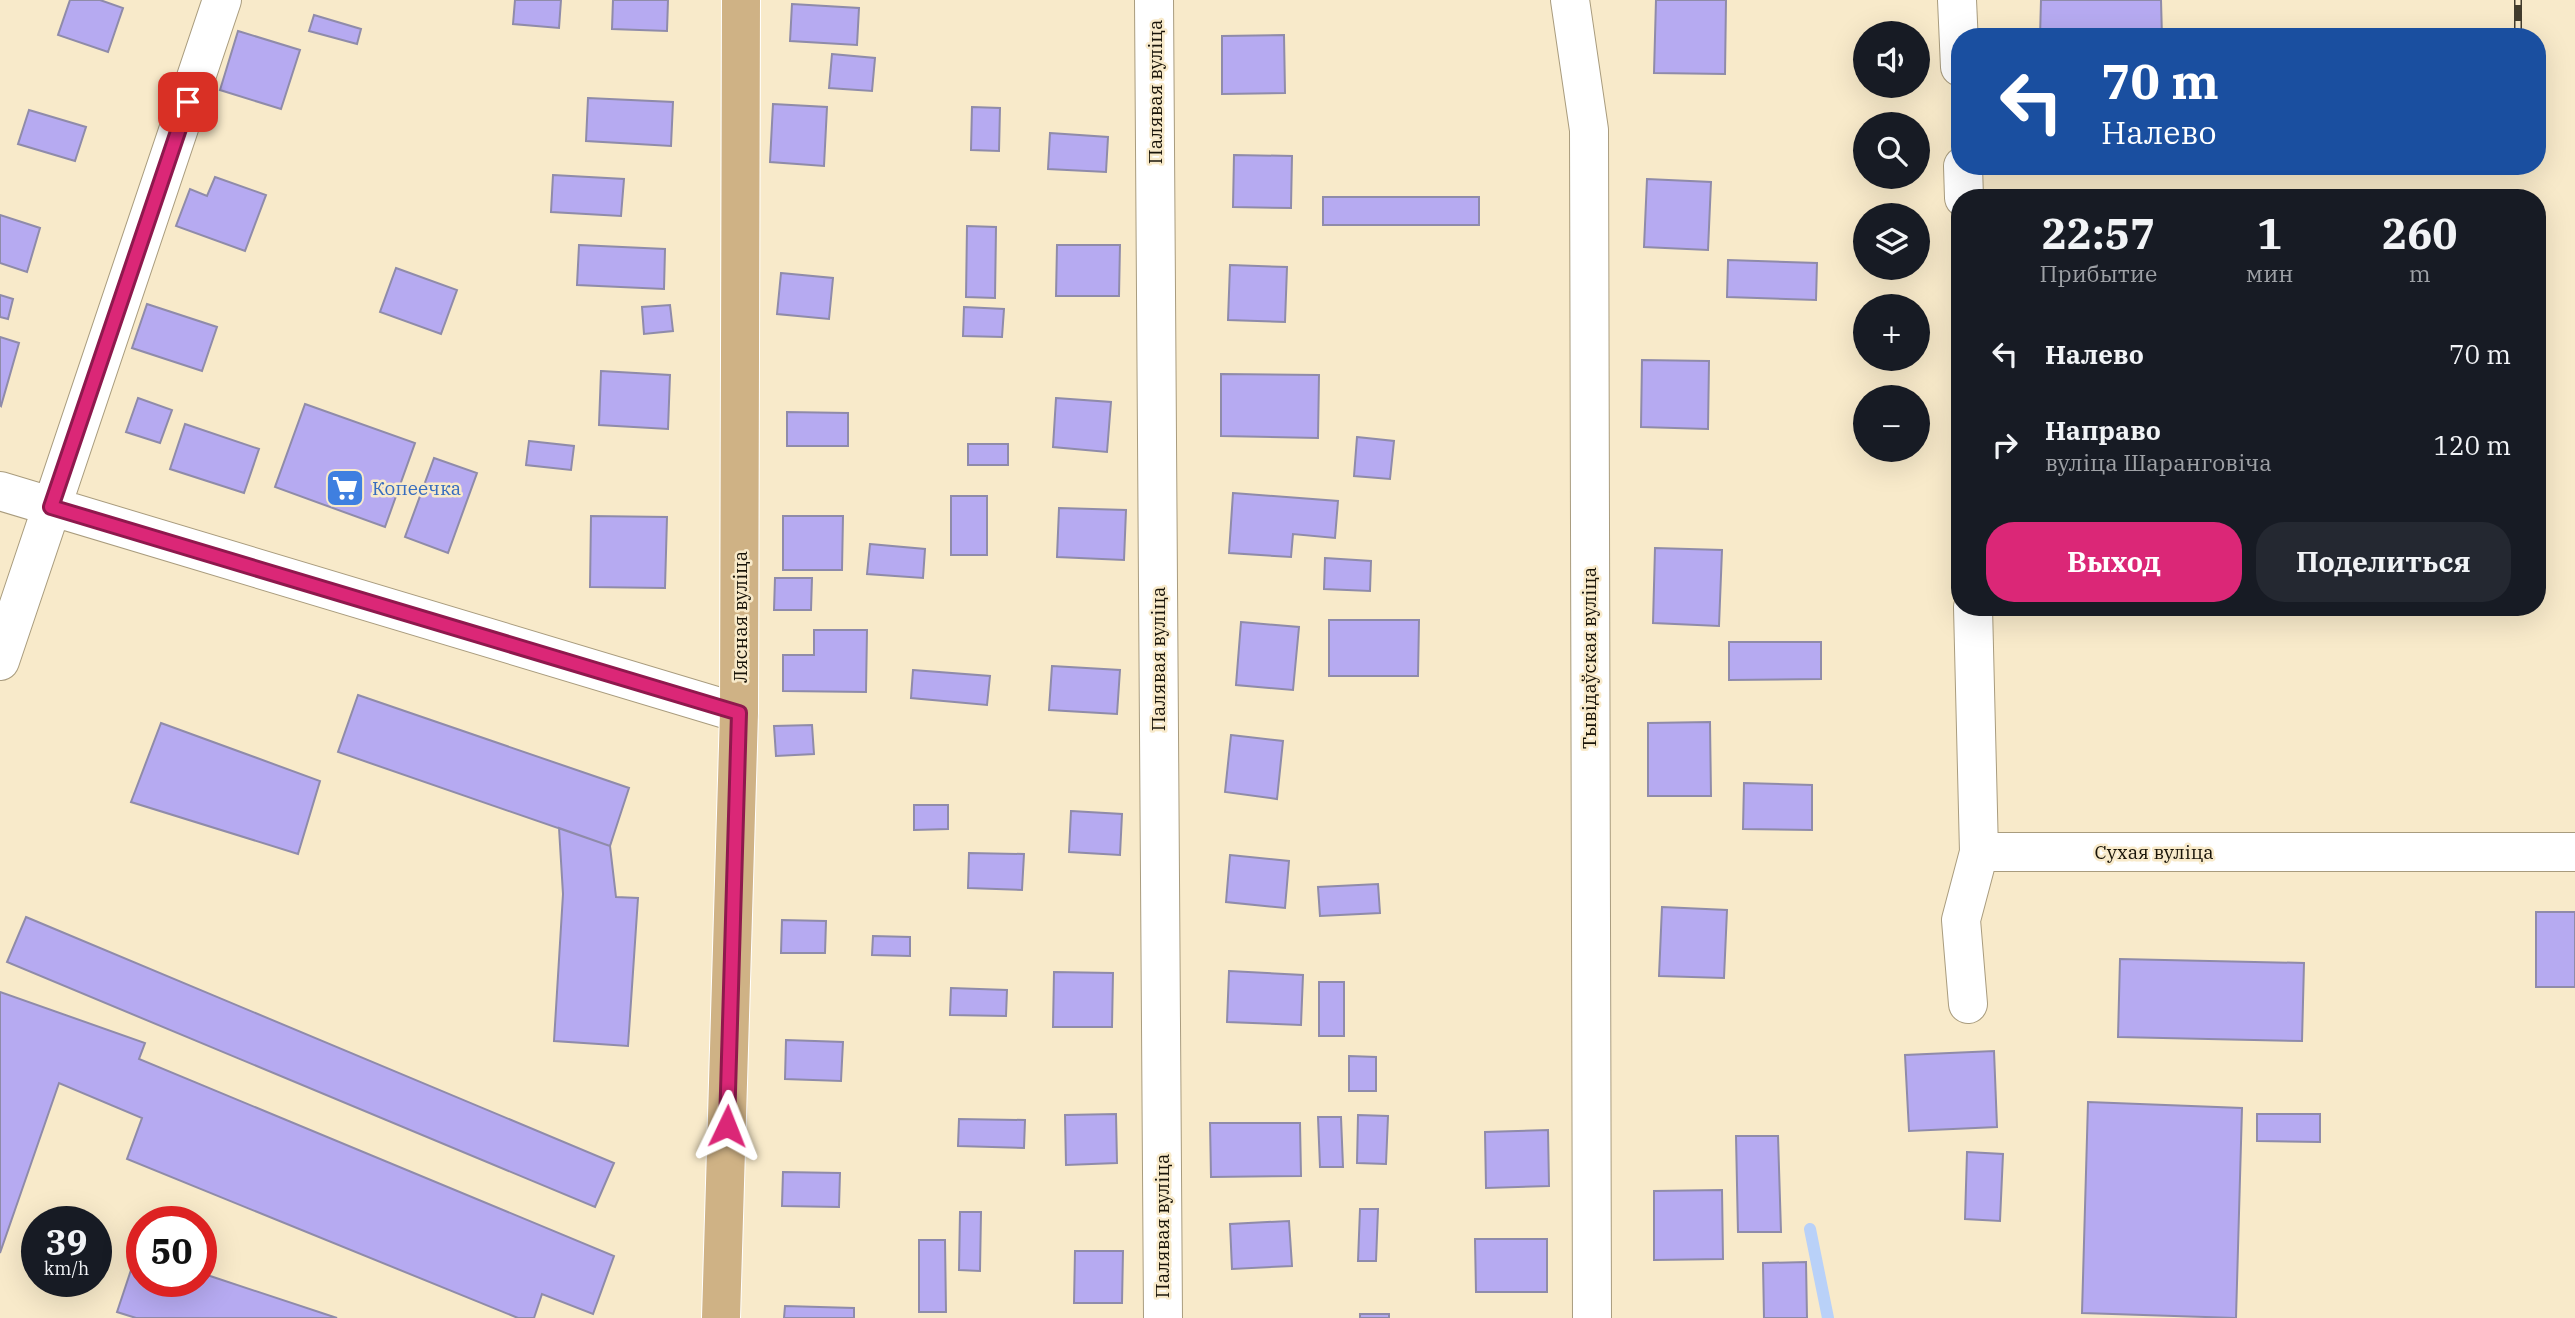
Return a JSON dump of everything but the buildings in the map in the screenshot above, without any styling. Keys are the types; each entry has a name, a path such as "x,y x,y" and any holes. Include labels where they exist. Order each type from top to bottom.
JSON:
{"main road":[{"name":"Лясная вуліца","path":"721,1318 739,713 741,0"}],"street":[{"path":"0,661 222,0"},
{"name":"Палявая вуліца","path":"1154,0 1163,1318"},
{"name":"Тывідаўская вуліца","path":"1570,0 1589,130 1592,1318"},
{"path":"1956,0 1958,28"},
{"path":"0,491 739,713"},
{"path":"1968,1004 1961,920 1979,852 1973,616"},
{"name":"Сухая вуліца","path":"1979,852 2575,852"}],"waterway":[{"path":"1810,1229 1828,1318"}],"railway":[{"path":"2518,0 2518,28"}],"place":[{"name":"Копеечка","path":"345,488"}],"route":[{"path":"188,102 51,507 739,713 727,1126"}]}
